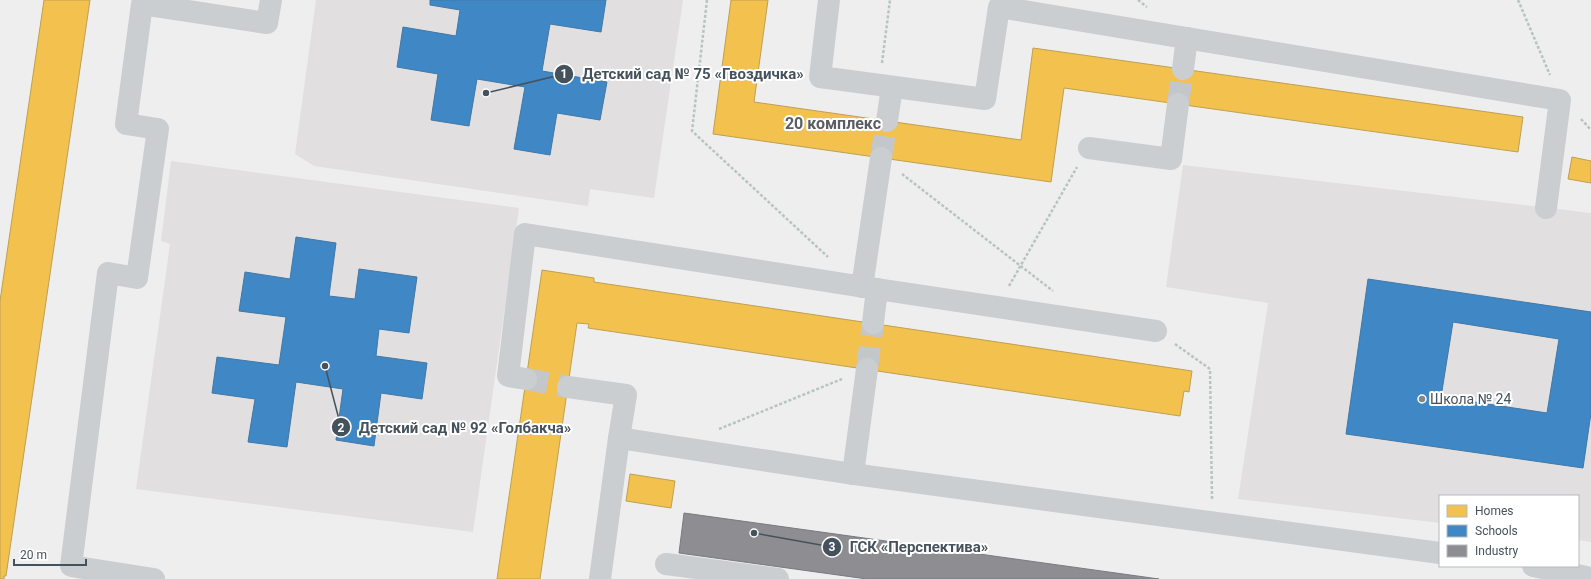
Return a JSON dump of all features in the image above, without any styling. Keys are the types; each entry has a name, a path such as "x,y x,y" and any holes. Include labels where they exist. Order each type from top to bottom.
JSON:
{"lane":[{"path":"154,579 71,566 108,273 137,278 158,129 126,124 142,4 267,23 271,0"},
{"path":"829,0 820,77 885,86 985,99 999,7 1560,100 1546,208"},
{"path":"1183,69 1187,38"},
{"path":"885,86 887,120"},
{"path":"1089,148 1172,159 1178,104"},
{"path":"873,323 869,288 881,158"},
{"path":"526,380 508,376 520,233 996,308 1156,331"},
{"path":"853,474 867,369"},
{"path":"568,386 626,395 600,579"},
{"path":"619,438 853,474 1439,554"},
{"path":"666,564 778,579"},
{"path":"1539,567 1591,578"}],"path":[{"path":"707,0 692,131 832,260"},
{"path":"885,86 890,0"},
{"path":"1518,0 1560,100 1591,130"},
{"path":"996,308 1089,148"},
{"path":"881,158 1056,294"},
{"path":"1156,331 1210,369 1212,523"},
{"path":"711,432 867,369"}],"shaded area":[{"path":"316,0 683,0 654,198 590,189 588,206 314,166 295,154"},
{"path":"171,161 519,208 473,532 136,489 170,244 161,241"},
{"name":"Школа № 24","path":"1183,165 1591,213 1591,542 1579,540 1579,495 1439,495 1439,523 1238,499 1268,303 1166,287"}],"building: Homes":[{"path":"44,0 90,0 6,576 4,576 4,579 0,579 0,301"},
{"path":"731,0 768,0 754,102 1021,140 1033,48 1523,117 1518,152 1064,88 1051,182 713,134"},
{"path":"1572,157 1591,161 1591,183 1568,179"},
{"path":"542,270 594,278 594,282 1192,371 1189,392 1184,391 1180,416 588,328 589,324 577,323 540,579 497,579"},
{"path":"630,474 675,481 671,508 626,501"}],"building: Schools":[{"path":"430,0 606,0 601,32 550,24 542,71 607,82 600,120 557,113 550,155 514,149 525,87 477,79 469,126 431,120 438,74 397,67 403,27 456,36 460,10 430,5"},
{"path":"296,237 336,243 329,296 355,299 359,269 417,277 409,333 379,329 376,356 427,363 422,399 381,393 374,446 336,440 343,389 296,382 287,447 248,442 255,399 212,393 217,357 279,365 286,317 239,311 245,272 290,279"},
{"path":"1368,279 1591,312 1591,413 1583,468 1346,434","holes":["1453,322 1559,339 1547,413 1441,397"]}],"building: Industry":[{"path":"684,513 1159,579 867,579 679,553"}],"tunnel":[{"path":"1178,104 1183,69"},
{"path":"881,158 887,121"},
{"path":"867,369 873,323"},
{"path":"526,379 568,387"}],"place":[{"name":"Детский сад № 75 «Гвоздичка»","path":"486,93"},
{"name":"Детский сад № 92 «Голбакча»","path":"325,366"},
{"name":"Школа № 24","path":"1422,399"},
{"name":"ГСК «Перспектива»","path":"754,533"}],"district":[{"name":"20 комплекс","path":"833,123"}]}
